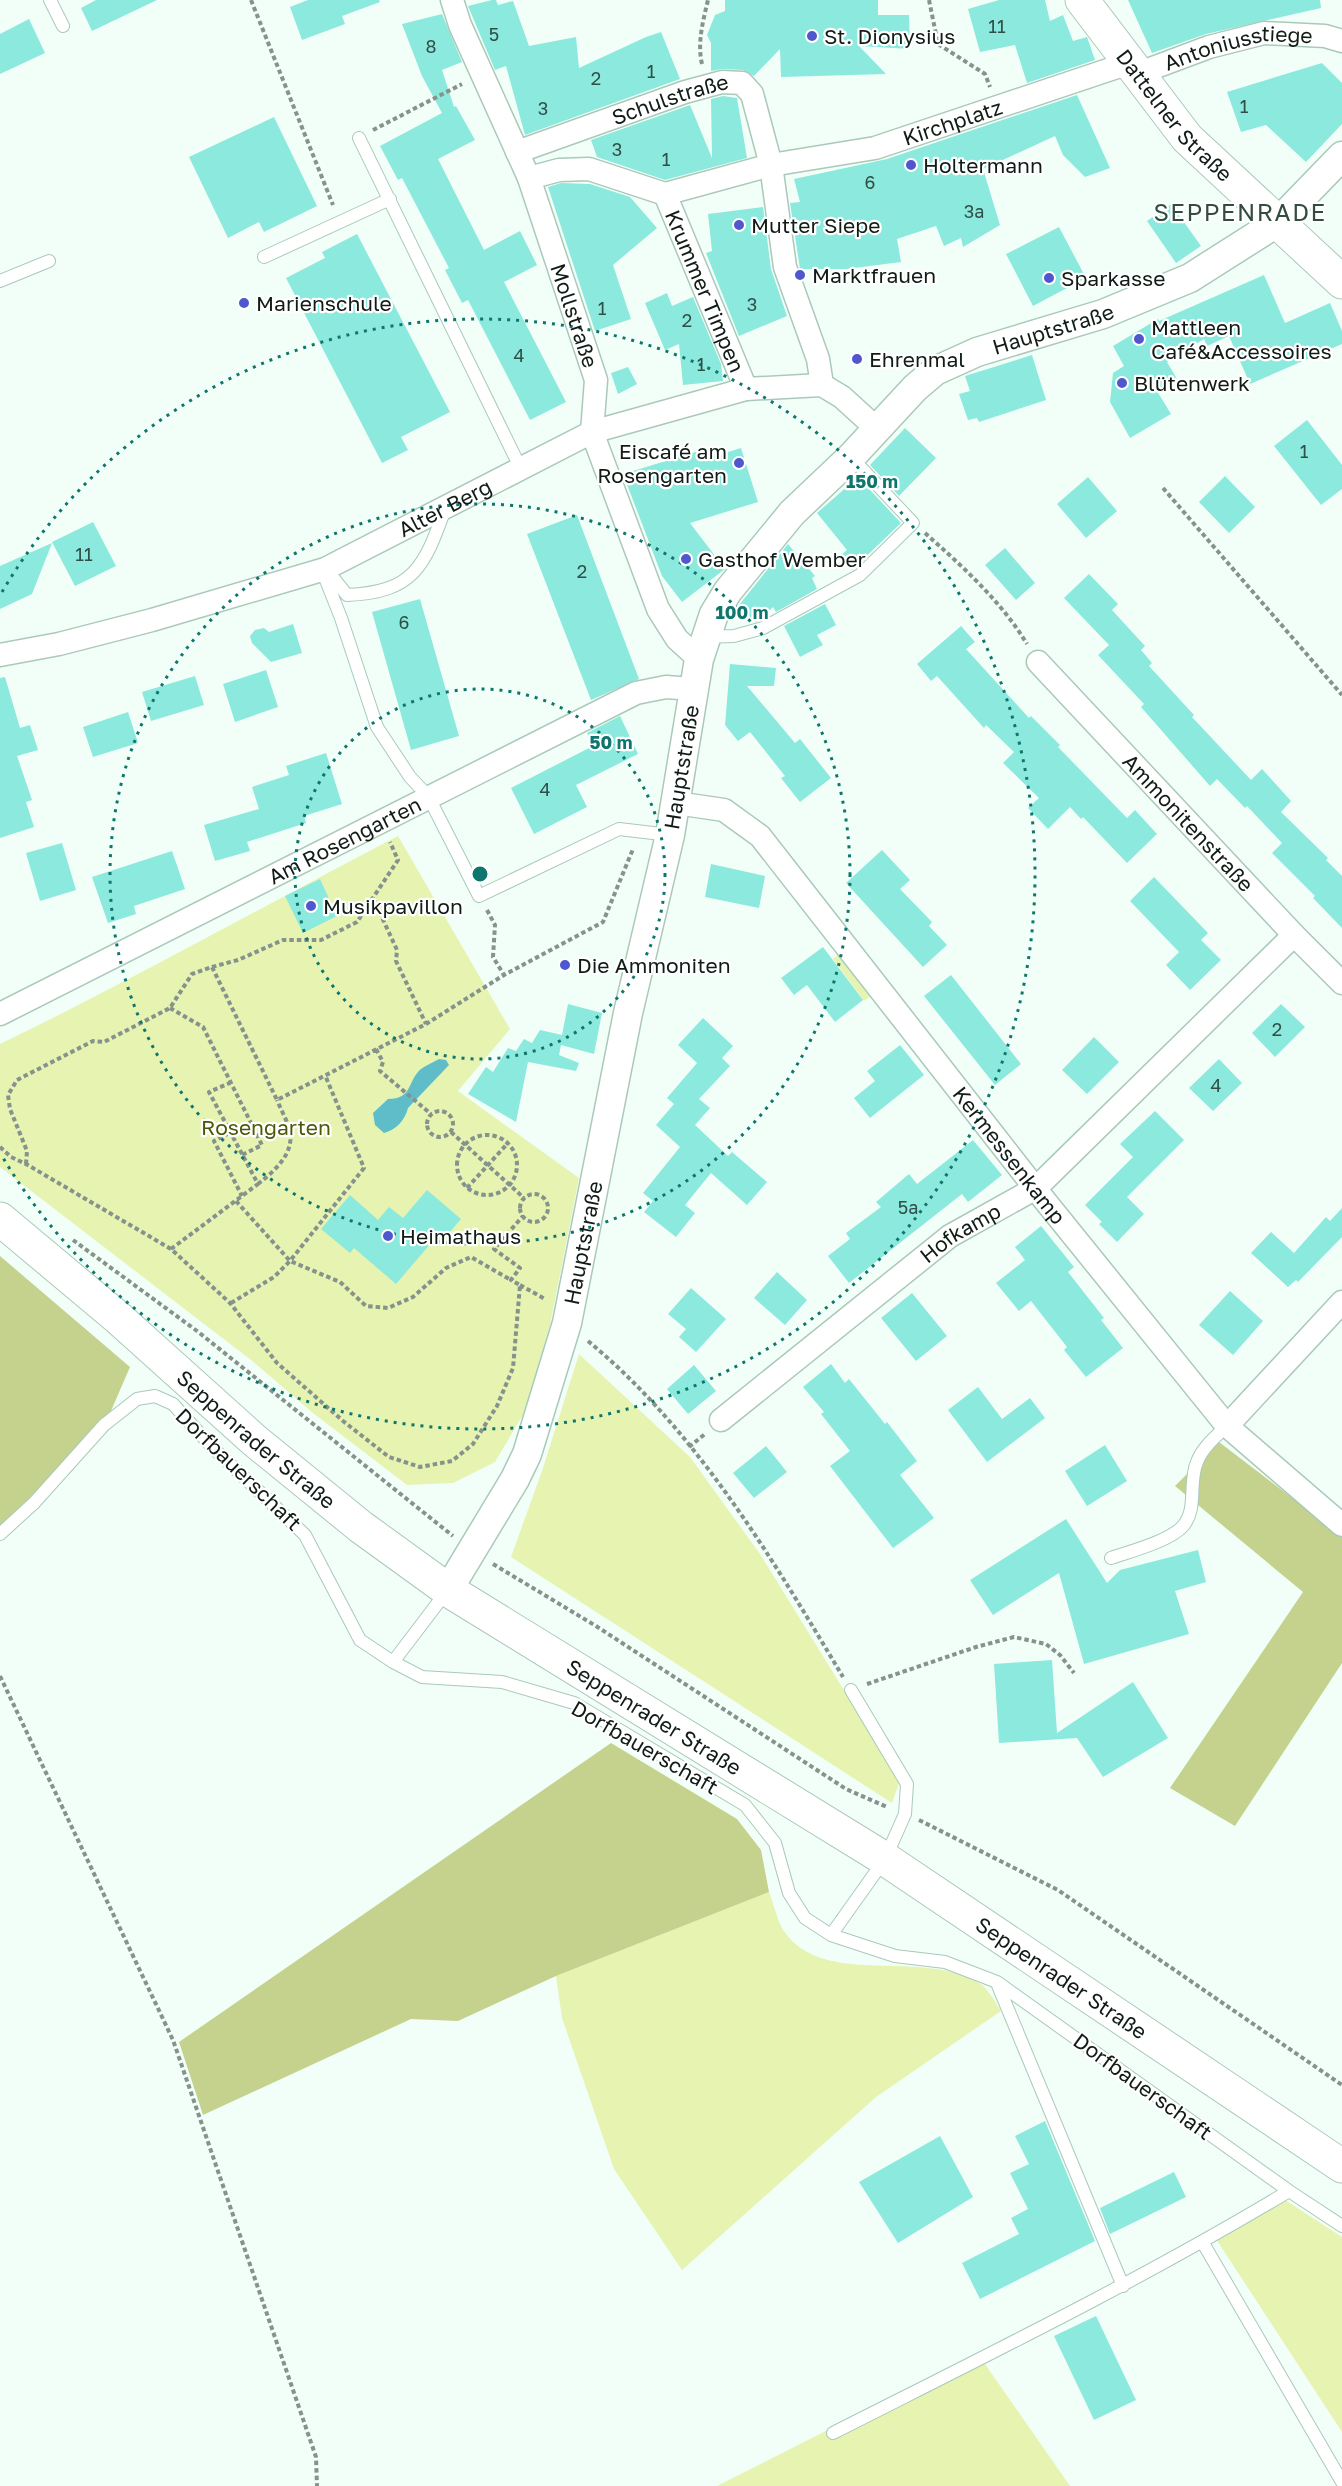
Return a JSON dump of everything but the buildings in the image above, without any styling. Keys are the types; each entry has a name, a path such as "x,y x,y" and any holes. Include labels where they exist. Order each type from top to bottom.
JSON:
{"main road":[{"name":"Dattelner Straße","path":"1082,0 1187,138 1238,188 1342,282"},
{"name":"Seppenrader Straße","path":"0,1219 116,1316 254,1440 361,1527 448,1590 885,1859 1342,2166"}],"street":[{"name":"Mollstraße","path":"452,0 481,74 529,178 596,380 592,432 658,609 677,639 702,648"},
{"name":"Antoniusstiege","path":"1133,68 1264,33 1325,36 1342,41"},
{"name":"Kirchplatz","path":"771,165 875,148 998,107 1133,68"},
{"name":"Schulstraße","path":"517,152 685,92 713,84 735,82 742,83 748,88 771,165"},
{"name":"Hauptstraße","path":"448,1590 515,1479 527,1454 567,1323 628,1013 670,835 702,648 728,591 792,513 851,457 915,388 935,371 977,352 1103,314 1190,278 1278,222 1342,156"},
{"name":"Krummer Timpen","path":"529,178 559,170 589,169 665,194 771,165"},
{"path":"771,165 785,267 818,359 822,385 842,397 876,428"},
{"name":"Krummer Timpen","path":"665,194 746,389"},
{"name":"Alter Berg","path":"0,655 59,644 132,625 324,569 592,432 746,389 822,385"},
{"name":"Ammonitenstraße","path":"1038,662 1294,935 1342,982"},
{"name":"Am Rosengarten","path":"0,1014 636,693 666,687 694,689"},
{"name":"Kermessenkamp","path":"676,803 724,810 760,836 1036,1188 1227,1426 1342,1525"},
{"name":"Hofkamp","path":"721,1420 950,1236 1036,1188 1294,935"},
{"path":"1227,1426 1342,1302"}],"lane":[{"path":"50,0 63,26"},
{"path":"359,138 521,469"},
{"path":"264,257 390,199"},
{"path":"0,281 49,261"},
{"path":"702,648 763,628 860,575 913,523 851,457"},
{"path":"324,569 347,595 373,594 410,579 431,548 446,508"},
{"path":"324,569 377,727 411,777 428,796 479,896 619,829 670,835"},
{"name":"Dorfbauerschaft","path":"0,1534 34,1503 104,1425 137,1399 155,1396 173,1404 212,1447 305,1534 360,1640 393,1662 422,1677 502,1682 574,1703 745,1805 775,1843 789,1893 805,1918 831,1935 895,1956 945,1962 997,1982 1289,2191 1342,2226"},
{"path":"1111,1558 1174,1533 1184,1525 1190,1515 1192,1483 1197,1461 1208,1445 1227,1426"},
{"path":"393,1662 448,1590"},
{"path":"831,1935 885,1859 904,1814 907,1784 851,1690"},
{"path":"997,1982 1123,2286"},
{"path":"833,2433 1123,2286 1203,2243 1289,2191"},
{"path":"1203,2243 1342,2482"}],"path":[{"path":"251,0 340,222"},
{"path":"708,0 702,23 700,54 704,70 713,84"},
{"path":"929,0 938,44 985,75 998,107"},
{"path":"359,138 481,74"},
{"path":"1163,488 1342,695"},
{"path":"913,523 953,558 1012,620 1038,662"},
{"path":"26,1164 27,1151 10,1109 8,1095 17,1080 93,1041 104,1042 170,1008 192,974 238,960 283,940 321,940 357,922 398,861 381,822"},
{"path":"278,1100 426,1024 504,975 603,922 632,850 637,831"},
{"path":"479,896 495,925 493,957 504,975"},
{"path":"373,898 397,950 396,961 426,1024"},
{"path":"171,1249 278,1168 289,1147 290,1133 278,1100 212,967"},
{"path":"170,1008 203,1027 262,1145 242,1155"},
{"path":"376,1049 383,1062 380,1071 431,1114"},
{"path":"230,1303 274,1277 290,1261 364,1168 325,1075"},
{"path":"230,1083 209,1092 258,1184"},
{"path":"439,1111 446,1112 452,1118 454,1125 452,1132 441,1138 430,1134 427,1120 431,1114 439,1111"},
{"path":"452,1132 524,1198"},
{"path":"229,1133 214,1141 242,1196"},
{"path":"486,1135 498,1137 508,1143 515,1152 518,1164 516,1175 510,1185 494,1195 475,1193 467,1188 461,1180 457,1162 465,1145 475,1138 486,1135"},
{"path":"467,1188 508,1143"},
{"path":"0,1147 11,1157 171,1249 230,1303 278,1363 343,1421 389,1457 420,1467 452,1461 473,1444 497,1406 513,1368 520,1285 471,1257 446,1268 412,1298 388,1308 366,1306 340,1282 290,1261 236,1201"},
{"path":"538,1194 544,1198 548,1205 548,1212 543,1218 529,1221 523,1216 520,1207 524,1198 538,1194"},
{"path":"511,1280 520,1268 494,1248 523,1216"},
{"path":"66,1234 197,1331 472,1552 596,1626 846,1789 938,1828 1058,1890 1342,2085"},
{"path":"567,1323 641,1388 689,1447 764,1546 851,1690 965,1650 1014,1637 1046,1644 1060,1655 1074,1673"},
{"path":"0,1676 173,2040 316,2457 317,2486"}],"green space":[{"name":"Rosengarten","path":"398,836 510,1029 458,1091 579,1178 550,1325 524,1413 495,1462 453,1483 407,1485 313,1413 251,1360 0,1167 0,1044 150,968"},
{"path":"840,953 872,995 864,1001 833,959"},
{"path":"0,1256 130,1367 104,1427 0,1533"},
{"path":"579,1354 690,1457 760,1554 900,1781 892,1803 511,1557 542,1471"},
{"path":"1219,1442 1342,1536 1342,1663 1235,1826 1170,1788 1303,1592 1175,1486"},
{"path":"611,1743 737,1819 761,1850 769,1892 556,1976 458,2021 411,2019 203,2115 179,2042"},
{"path":"769,1892 784,1931 802,1949 824,1959 849,1964 932,1968 958,1974 982,1985 1001,2011 876,2097 682,2270 614,2169 562,2018 556,1976"},
{"path":"1282,2198 1342,2237 1342,2432 1216,2239"},
{"path":"978,2354 1070,2486 717,2486"}],"water":[{"path":"439,1059 446,1060 449,1065 408,1108 399,1124 384,1133 375,1125 373,1113 388,1099 406,1093 421,1069"}],"place":[{"name":"St. Dionysius","path":"812,36"},
{"name":"Holtermann","path":"911,165"},
{"name":"Mutter Siepe","path":"739,225"},
{"name":"Marktfrauen","path":"800,275"},
{"name":"Sparkasse","path":"1049,278"},
{"name":"Marienschule","path":"244,303"},
{"name":"Mattleen Café&Accessoires","path":"1139,339"},
{"name":"Ehrenmal","path":"857,359"},
{"name":"Blütenwerk","path":"1122,383"},
{"name":"Eiscafé am Rosengarten","path":"739,463"},
{"name":"Gasthof Wember","path":"686,559"},
{"name":"Musikpavillon","path":"311,906"},
{"name":"Die Ammoniten","path":"565,965"},
{"name":"Heimathaus","path":"388,1236"}],"district":[{"name":"SEPPENRADE","path":"1240,211"}]}
